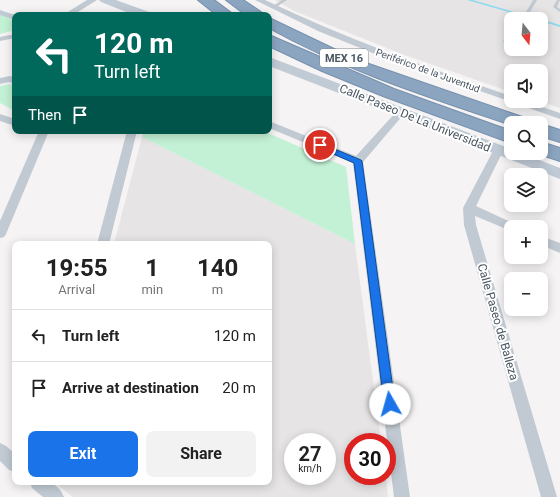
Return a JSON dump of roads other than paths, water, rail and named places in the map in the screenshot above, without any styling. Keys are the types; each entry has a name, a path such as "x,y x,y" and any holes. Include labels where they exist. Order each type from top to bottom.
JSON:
{"highway":[{"path":"205,0 223,12"},
{"path":"233,0 251,12"},
{"name":"Periférico de la Juventud","path":"272,16 352,62 504,117"},
{"name":"MEX 16","path":"272,42 404,106 504,135"},
{"path":"336,86 404,106"},
{"path":"548,132 560,136"},
{"path":"548,151 560,155"}],"street":[{"path":"72,12 93,0"},
{"path":"105,0 137,12"},
{"name":"Periférico de la Juventud","path":"259,0 269,12"},
{"path":"0,12 12,17"},
{"name":"Periférico de la Juventud","path":"272,15 300,20 392,59 504,97"},
{"path":"0,39 12,37"},
{"name":"Calle Paseo De La Universidad","path":"272,62 336,86"},
{"path":"0,81 12,80"},
{"path":"402,497 358,161 404,106"},
{"name":"Calle Paseo De La Universidad","path":"404,106 498,151 560,174"},
{"path":"537,108 560,116"},
{"path":"0,117 12,122"},
{"path":"272,125 358,161"},
{"path":"0,234 40,134"},
{"path":"103,241 131,134"},
{"path":"498,151 469,208 504,224"},
{"name":"Calle Paseo de Balleza","path":"469,208 470,225 473,236 548,497"},
{"path":"548,243 560,248"},
{"path":"0,452 12,462"},
{"path":"42,485 56,497"}],"lane":[{"path":"272,14 284,0"},
{"path":"529,12 535,0"},
{"path":"559,0 555,6 560,11"}],"waterway":[{"path":"469,0 511,12"},
{"path":"548,22 560,26"}]}
